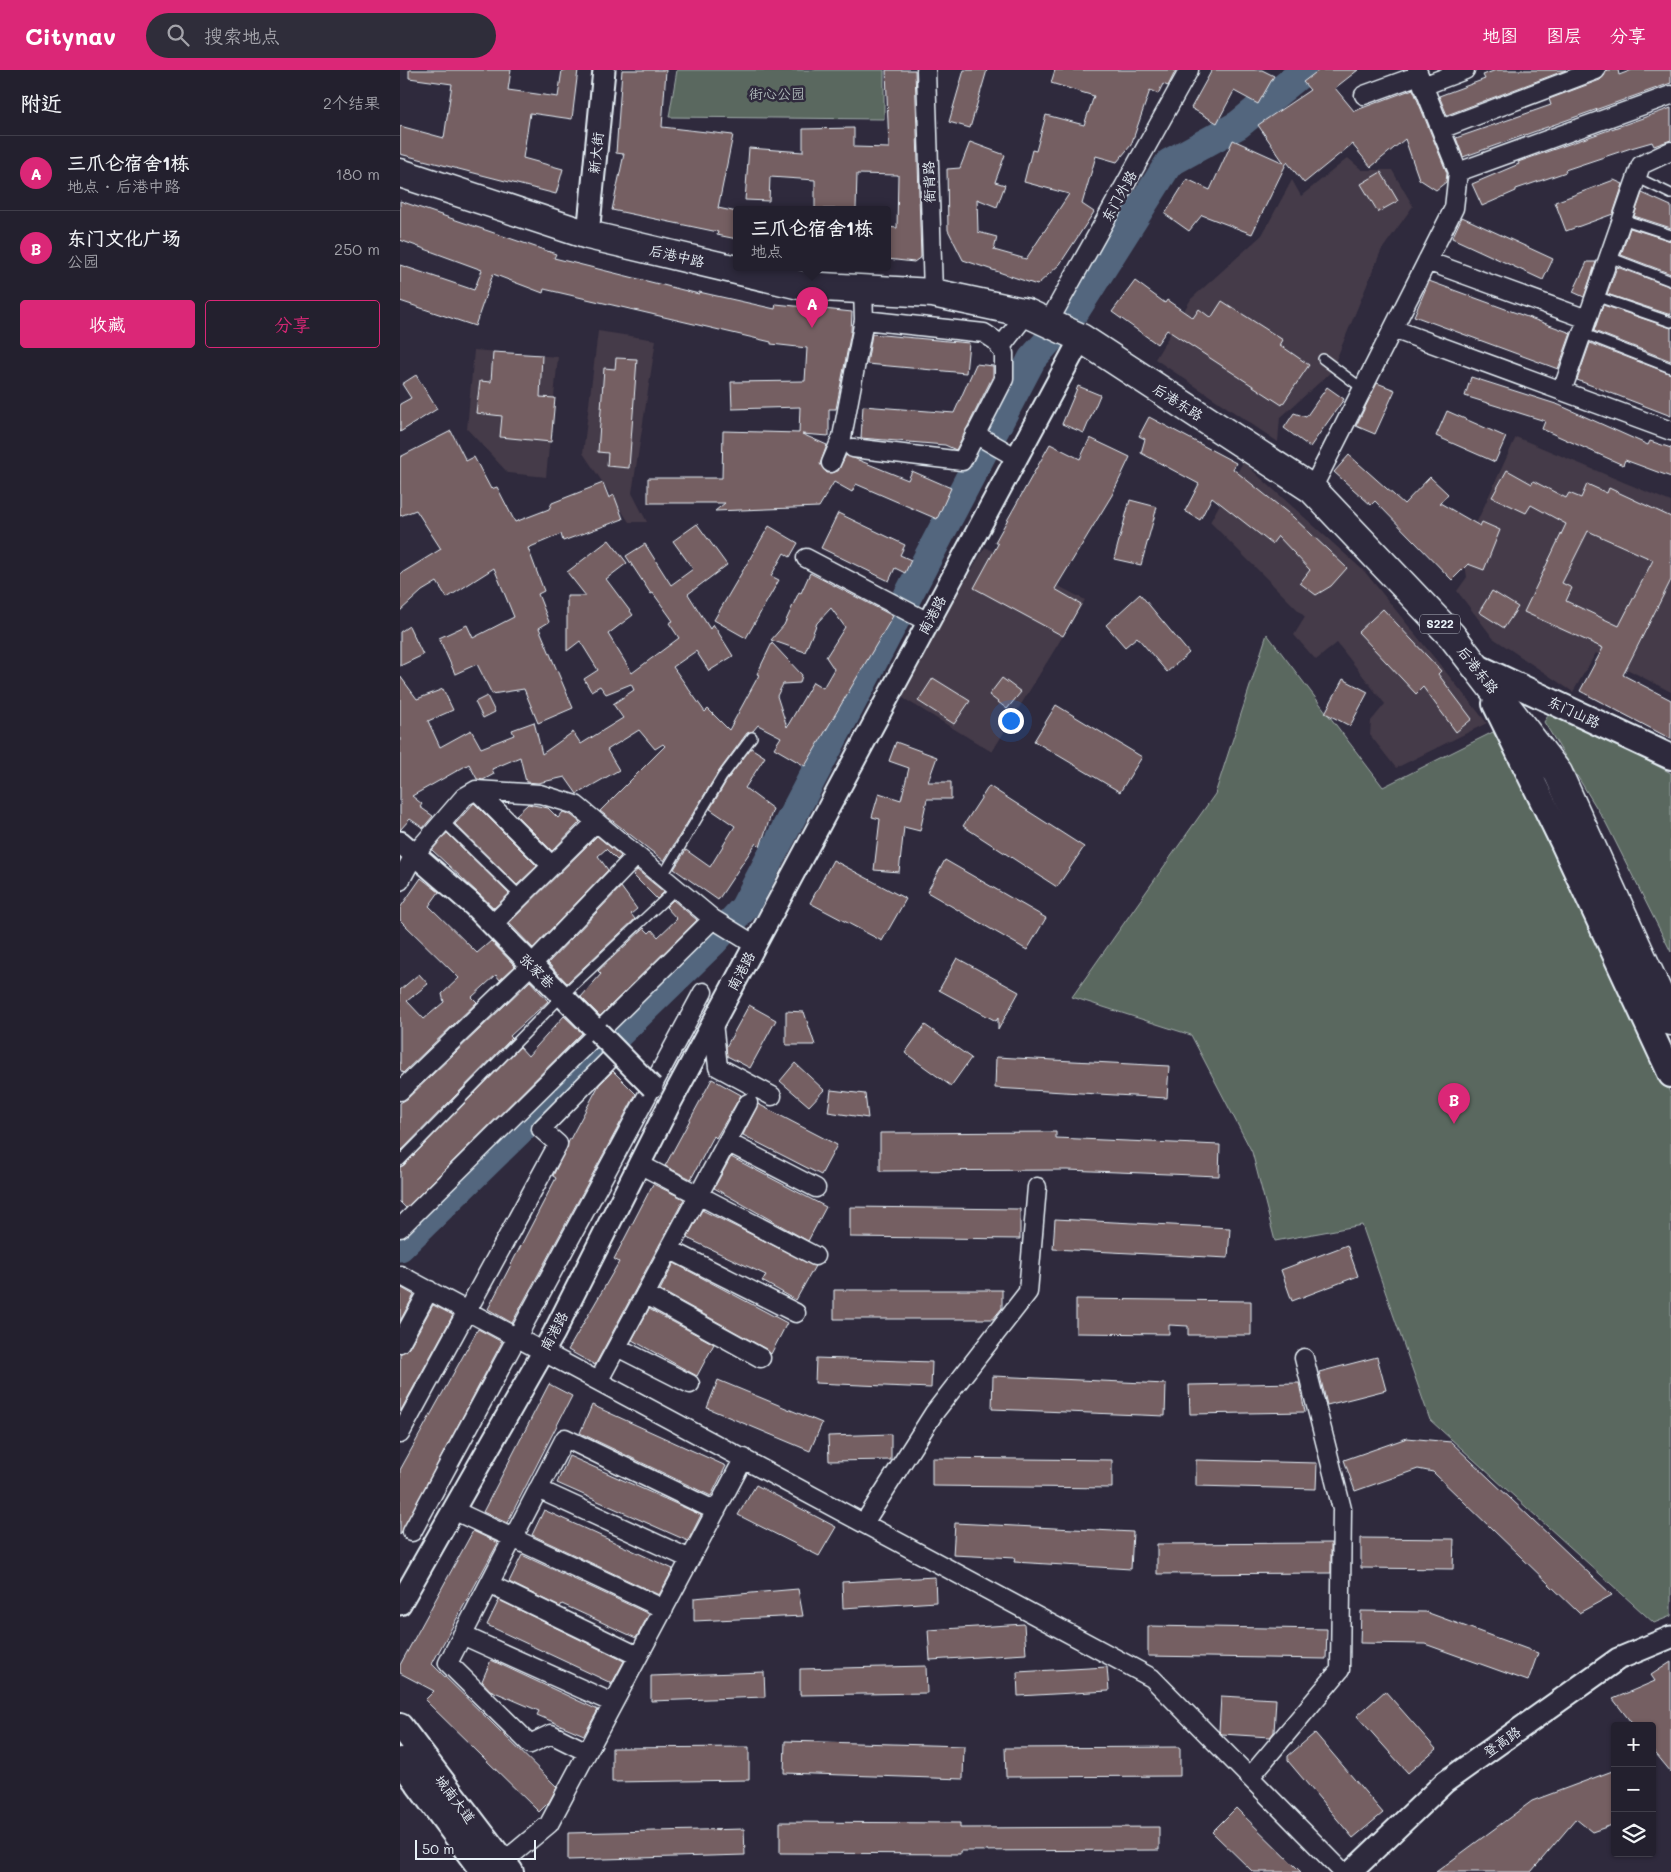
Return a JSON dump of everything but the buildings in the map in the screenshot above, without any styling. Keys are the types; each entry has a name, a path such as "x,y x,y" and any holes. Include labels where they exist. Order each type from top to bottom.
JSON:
{"main road":[{"name":"后港中路","path":"400,173 588,235 733,269"},
{"name":"后港中路","path":"740,271 804,286 933,293 1041,320"},
{"name":"S222","path":"1041,320 1080,338"},
{"name":"后港东路","path":"1080,338 1312,489 1452,636 1558,773 1671,1021"},
{"name":"东门山路","path":"1476,666 1671,757"},
{"path":"1476,666 1562,841 1671,1075"},
{"name":"城南大道","path":"400,1726 497,1870"},
{"name":"城南大道","path":"400,1760 497,1870"}],"street":[{"name":"新大街","path":"588,235 604,70"},
{"name":"衙背路","path":"926,70 933,293"},
{"name":"东门外路","path":"1000,348 1041,320 1189,70"},
{"path":"1364,95 1420,77 1464,70"},
{"path":"1441,129 1596,70"},
{"path":"1312,489 1454,208 1458,172 1420,77"},
{"path":"1458,172 1671,95"},
{"path":"1562,391 1641,165 1671,151"},
{"path":"1427,261 1585,326"},
{"path":"831,463 842,437 864,320 863,289"},
{"path":"853,448 962,461 1004,378 1005,362 1000,348 996,342 984,333 864,320"},
{"path":"1393,329 1671,431"},
{"name":"南港路","path":"400,1604 544,1351 669,1105 1080,338"},
{"path":"975,434 1016,457"},
{"path":"806,558 928,622"},
{"path":"400,881 407,848 443,821 464,796 476,790 540,794 576,805 713,919 755,944"},
{"path":"476,790 552,866"},
{"path":"492,925 596,822"},
{"name":"张家巷","path":"407,848 492,925 669,1105"},
{"path":"400,1091 531,965 636,856"},
{"path":"400,1228 713,919"},
{"path":"412,1532 703,992"},
{"path":"713,1023 718,1067 772,1096"},
{"path":"401,1430 558,1144 542,1128 617,1052"},
{"path":"599,1380 748,1103"},
{"path":"727,1142 816,1188"},
{"path":"639,1164 815,1256"},
{"path":"864,1523 934,1413 1028,1292 1036,1187"},
{"path":"670,1249 796,1313"},
{"path":"400,1275 1152,1678 1343,1872"},
{"path":"400,1343 429,1290"},
{"path":"645,1294 761,1358"},
{"path":"617,1347 690,1384"},
{"path":"1250,1778 1340,1670 1342,1509 1304,1358"},
{"path":"587,1752 551,1734 530,1744 448,1663 565,1438 716,1510"},
{"path":"497,1870 549,1824 744,1458"},
{"path":"538,1489 690,1560"},
{"path":"453,1510 664,1609"},
{"path":"489,1584 638,1656"},
{"path":"462,1635 613,1703"},
{"name":"登高路","path":"1351,1872 1446,1782 1618,1659 1671,1637"}],"lane":[{"path":"1636,177 1671,194"},
{"path":"1622,219 1671,235"},
{"path":"1608,257 1671,281"},
{"path":"1595,296 1671,322"},
{"path":"1585,326 1671,368"},
{"path":"1323,359 1363,389"},
{"path":"662,877 722,777 752,737"},
{"path":"443,821 521,897"},
{"path":"400,1161 562,996 676,889"}],"shaded area":[{"path":"1348,158 1362,170 1392,170 1413,206 1381,251 1331,372 1280,418 1278,442 1155,359 1191,299 1262,235 1292,180 1301,196"},
{"path":"598,331 656,340 632,493 647,522 629,522 583,453"},
{"path":"474,350 558,357 546,477 508,473 467,429"},
{"path":"1516,437 1671,502 1671,692 1596,653 1573,692 1493,638 1457,591 1467,577 1463,552"},
{"path":"1243,462 1365,572 1487,723 1396,768 1370,735 1371,721 1385,704 1337,643 1316,660 1294,635 1305,617 1210,522"},
{"path":"985,547 1085,600 992,752 898,695"}],"green space":[{"name":"街心公园","path":"677,70 884,70 884,119 669,117"},
{"path":"1267,634 1383,787 1493,732 1545,822 1671,1095 1671,1616 1654,1623 1430,1420 1362,1225 1275,1241 1252,1152 1191,1035 1072,997 1215,794"},
{"path":"1551,711 1671,773 1671,952 1606,823 1544,722"}],"waterway":[{"path":"400,1247 714,941 744,908 1032,359 1076,310 1169,163 1238,125 1305,70"}],"place":[{"name":"三爪仑宿舍1栋","path":"812,328"},
{"name":"东门文化广场","path":"1454,1124"}]}
